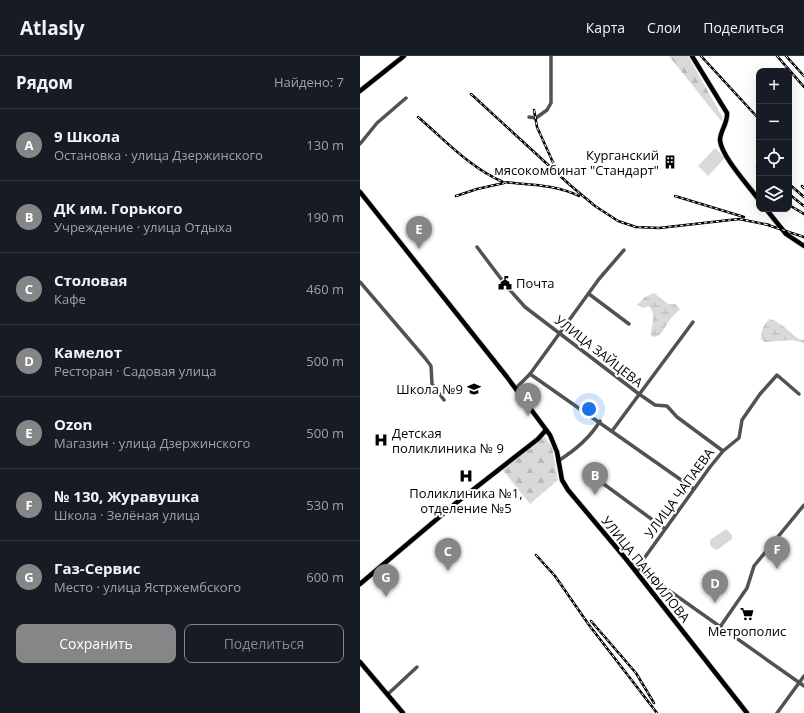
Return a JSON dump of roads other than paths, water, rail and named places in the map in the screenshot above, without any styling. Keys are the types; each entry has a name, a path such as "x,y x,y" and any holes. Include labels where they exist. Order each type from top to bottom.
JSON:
{"main road":[{"path":"360,91 404,56"},
{"path":"692,56 727,113 726,124 720,137 722,149 756,196"},
{"name":"УЛИЦА ПАНФИЛОВА","path":"360,192 516,388 546,430 555,446 564,485 636,569 747,713"},
{"path":"768,212 782,230 804,246"},
{"path":"360,584 456,503 538,439 546,430"},
{"path":"360,662 403,713"}],"street":[{"path":"529,117 536,118 547,110 552,102 551,56"},
{"path":"360,144 377,122 406,98"},
{"name":"УЛИЦА ЗАЙЦЕВА","path":"477,247 520,302 639,394 655,405 667,406 677,417 723,451"},
{"path":"516,388 530,374 589,294 624,250"},
{"path":"360,282 426,358 430,366 432,384 444,400"},
{"path":"589,294 629,324"},
{"path":"612,432 693,322"},
{"path":"530,374 694,489"},
{"name":"УЛИЦА ЧАПАЕВА","path":"636,569 723,451 739,438 742,420 760,394 776,375 799,394"},
{"path":"558,461 584,441 594,431 600,422"},
{"path":"601,482 665,529"},
{"path":"720,627 747,588 754,566 804,505"},
{"path":"636,569 804,686"},
{"path":"388,694 417,668"},
{"path":"777,713 804,676"}],"railway":[{"path":"701,56 756,116"},
{"path":"777,56 804,87"},
{"path":"786,56 804,76"},
{"path":"471,94 570,185 595,206 618,221 636,227 659,228 739,219 769,225"},
{"path":"534,110 537,127 556,169"},
{"path":"418,117 458,153 480,169 503,182 551,187 579,196"},
{"path":"456,196 477,189 504,183"},
{"path":"792,187 804,197"},
{"path":"675,196 744,217"},
{"path":"792,196 804,206"},
{"path":"792,207 804,214"},
{"path":"765,224 804,237"},
{"path":"536,555 555,576 589,625 657,713"},
{"path":"591,621 636,673 654,703"}],"place":[{"name":"Курганский мясокомбинат \"Стандарт\"","path":"670,162"},
{"name":"Ozon","path":"419,249"},
{"name":"Почта","path":"505,283"},
{"name":"Школа №9","path":"474,389"},
{"name":"9 Школа","path":"528,416"},
{"name":"Детская поликлиника № 9","path":"381,440"},
{"name":"Поликлиника №1, отделение №5","path":"466,476"},
{"name":"ДК им. Горького","path":"595,495"},
{"name":"№ 130, Журавушка","path":"777,569"},
{"name":"Столовая","path":"448,571"},
{"name":"Газ-Сервис","path":"386,597"},
{"name":"Камелот","path":"715,603"},
{"name":"Метрополис","path":"747,614"}]}
